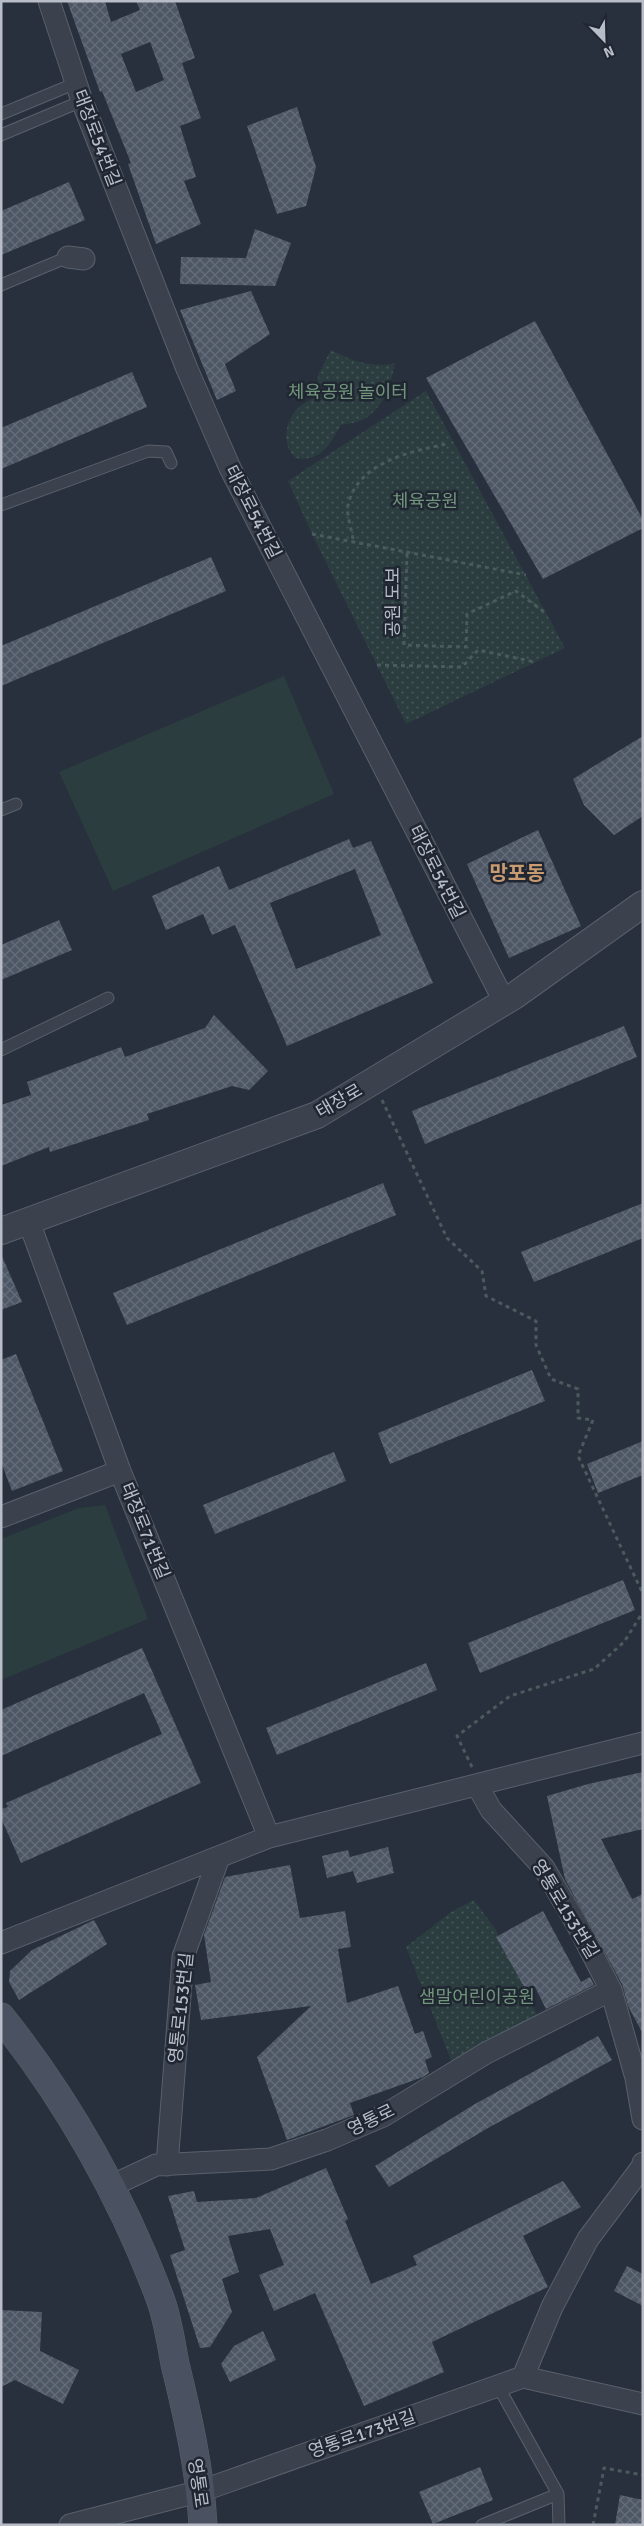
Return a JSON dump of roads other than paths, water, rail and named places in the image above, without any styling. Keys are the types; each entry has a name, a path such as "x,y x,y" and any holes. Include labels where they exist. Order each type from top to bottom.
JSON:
{"main road":[{"name":"영통로","path":"1,2017 29,2052 89,2148 132,2231 161,2303 185,2405 201,2491 203,2525"}],"street":[{"name":"태장로54번길","path":"49,1 79,92 187,369 230,468 504,1001"},
{"name":"태장로","path":"1,1231 317,1115 504,1001 643,904"},
{"name":"태장로71번길","path":"29,1222 120,1471 269,1837"},
{"path":"1,1517 120,1471"},
{"path":"1,1943 269,1837 476,1778 643,1742"},
{"name":"영통로153번길","path":"476,1778 491,1810 544,1868 579,1928 611,1990"},
{"name":"영통로153번길","path":"167,2165 182,1957 219,1857"},
{"path":"611,1990 636,2078 643,2119"},
{"name":"영통로","path":"109,2187 156,2165 271,2159 327,2140 383,2116 486,2054 611,1990"},
{"path":"643,2162 642,2167 588,2239 552,2307 523,2377 643,2404"},
{"name":"영통로173번길","path":"70,2525 201,2491 523,2377"}],"lane":[{"path":"1,114 79,92"},
{"path":"1,135 79,92"},
{"path":"1,285 76,258"},
{"path":"1,505 148,450 166,452 171,464"},
{"path":"1,810 16,804"},
{"path":"1,1050 108,998"},
{"path":"498,2386 558,2494 559,2525"},
{"path":"482,2525 558,2494"}],"district":[{"name":"망포동","path":"517,873"}],"park label":[{"name":"체육공원 놀이터","path":"348,392"},
{"name":"체육공원","path":"425,501"},
{"name":"샘말어린이공원","path":"477,1997"}]}
